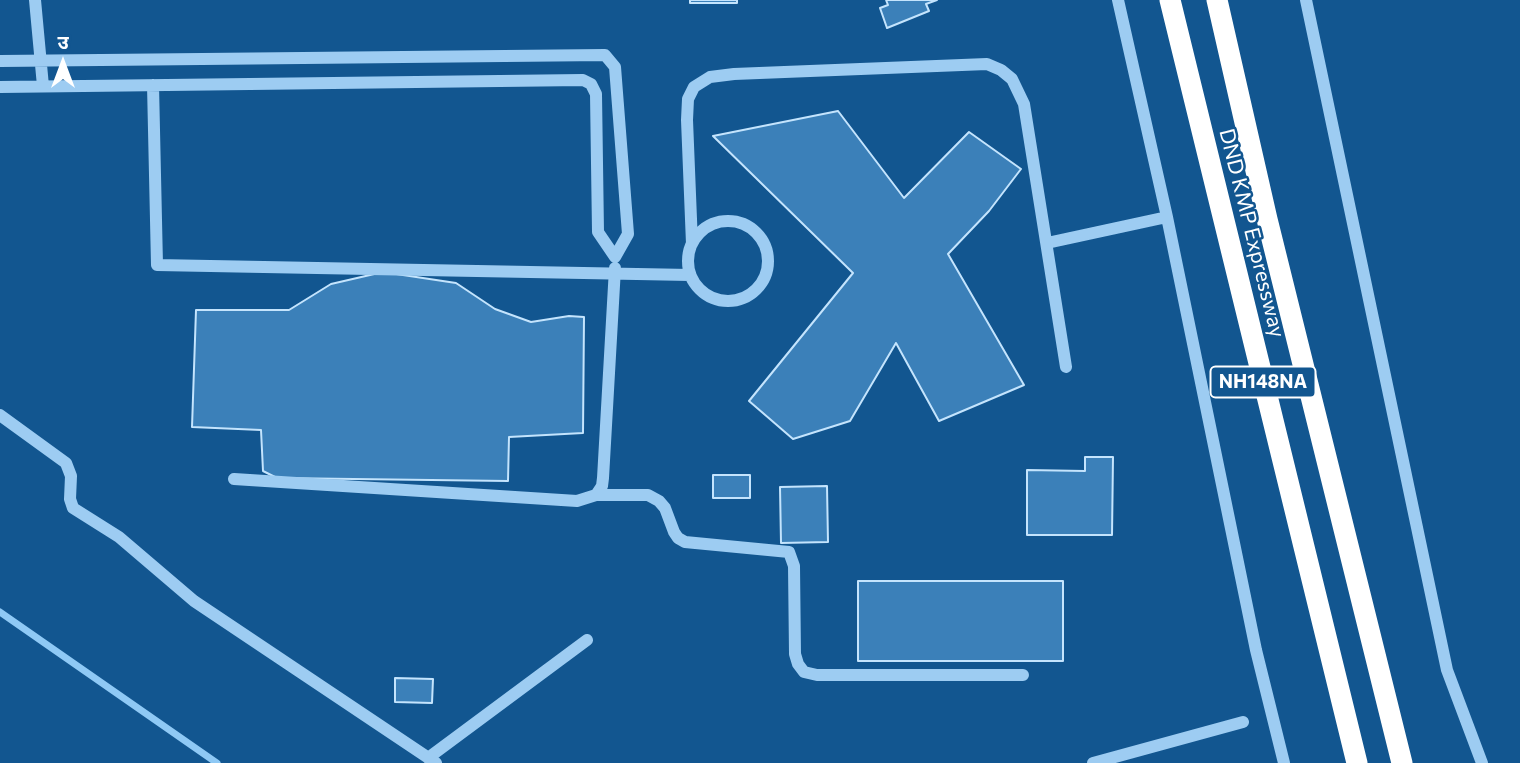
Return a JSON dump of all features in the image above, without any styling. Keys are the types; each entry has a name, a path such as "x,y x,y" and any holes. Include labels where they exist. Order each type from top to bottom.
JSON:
{"highway":[{"name":"DND KMP Expressway","path":"1170,0 1357,763"},
{"name":"DND KMP Expressway","path":"1217,0 1267,219 1402,763"}],"street":[{"path":"35,0 43,86"},
{"path":"1118,0 1167,217 1256,650 1284,763"},
{"path":"1306,0 1447,670 1482,763"},
{"path":"0,61 605,55 615,67 628,234 615,257 603,478 602,486 596,495"},
{"path":"692,244 688,99 694,87 710,77 987,64 1012,79 1024,104 1066,367"},
{"path":"0,88 583,80 591,84 596,94 598,232 615,257"},
{"path":"153,85 157,265 690,275"},
{"path":"1047,243 1167,217"},
{"path":"725,221 741,223 754,231 764,243 768,258 765,274 758,288 745,297 730,301 715,299 701,291 690,275 687,263 692,244 698,234 710,225 725,221"},
{"path":"0,415 66,463 71,476 70,499 73,508 119,537 194,601 432,761 587,640"},
{"path":"233,479 577,501 596,495 648,495 665,508 674,532 685,542 789,552 794,566 795,654 804,672 817,675 1023,675"},
{"path":"1098,762 1244,722"}],"building":[{"path":"690,0 737,0 737,3 690,3"},
{"path":"886,0 937,0 926,4 929,11 887,28 880,8 888,5"},
{"path":"838,111 904,198 969,132 1021,169 989,211 948,254 1024,385 939,421 896,343 850,421 793,439 749,401 853,273 713,136"},
{"path":"383,272 456,283 495,309 531,322 569,316 584,317 583,433 509,437 508,481 277,478 263,471 261,430 192,427 196,310 289,310 331,284"},
{"path":"1085,457 1113,457 1112,535 1027,535 1027,470 1085,471"},
{"path":"713,475 750,475 750,498 713,498"},
{"path":"827,486 828,542 781,543 780,487"},
{"path":"858,581 1063,581 1063,661 858,661"},
{"path":"395,678 433,679 432,703 395,702"}],"waterway":[{"path":"0,612 217,763"}]}
